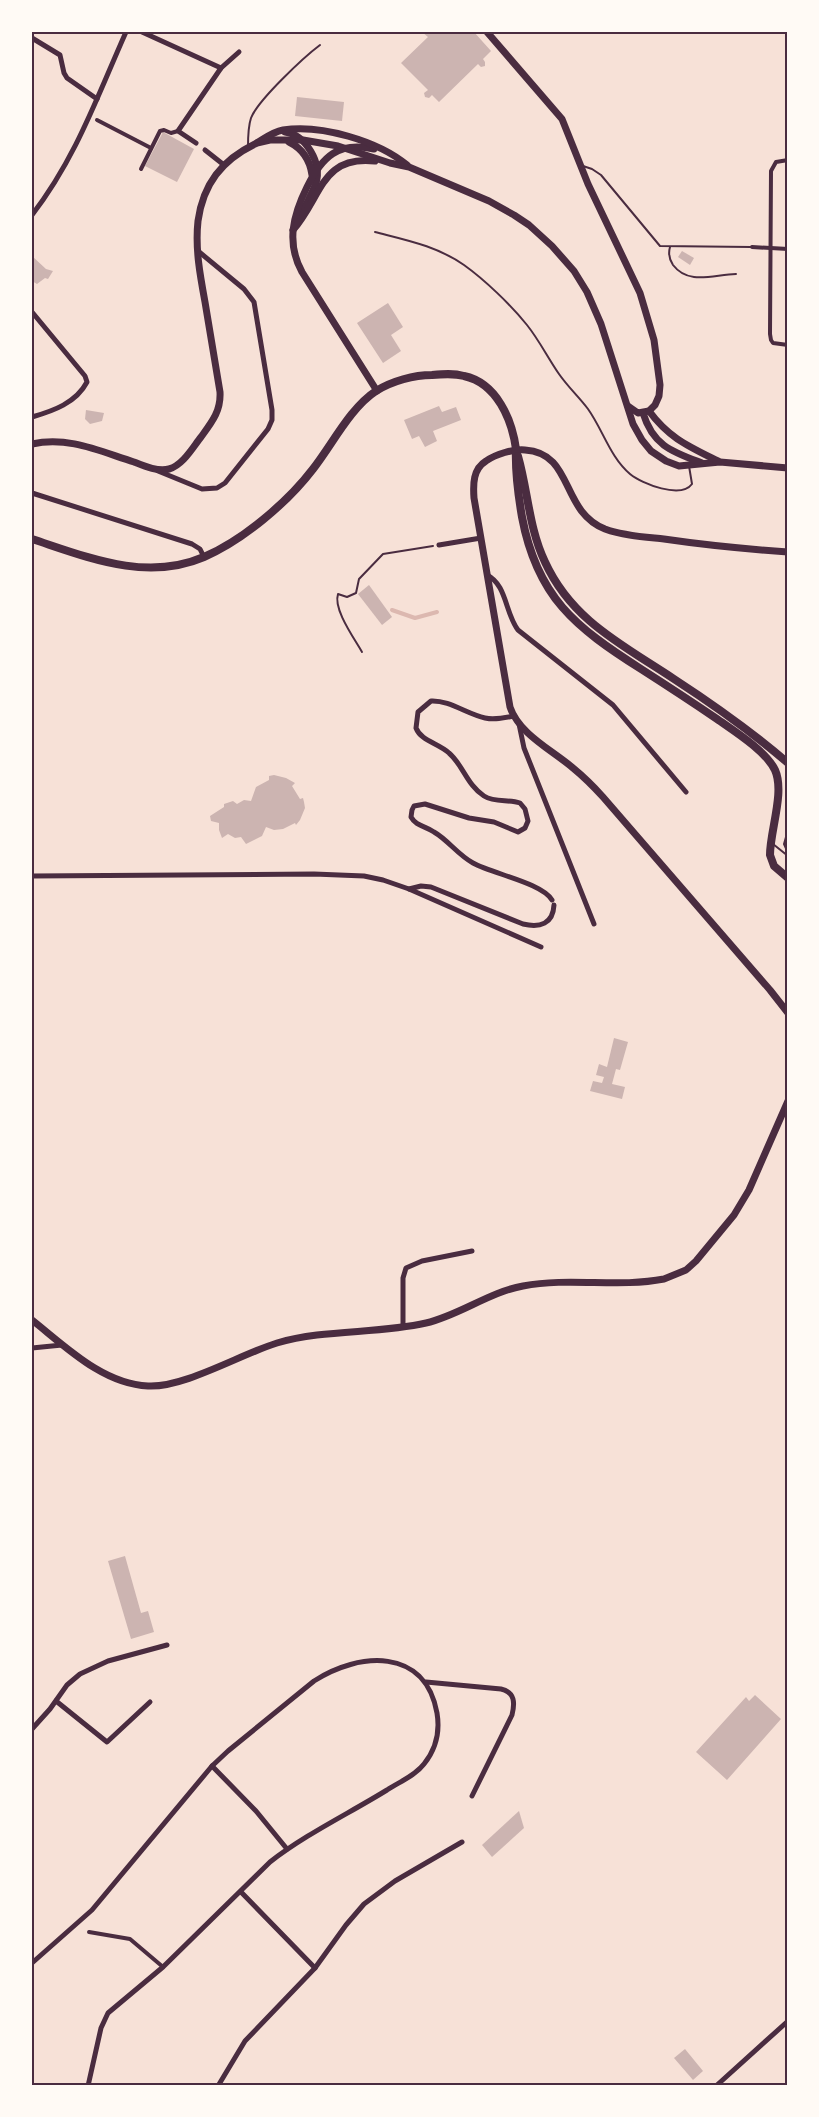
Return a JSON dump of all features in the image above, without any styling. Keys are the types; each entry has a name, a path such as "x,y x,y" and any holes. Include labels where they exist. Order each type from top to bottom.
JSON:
{"main road":[{"path":"32,539 112,564 130,567 168,566 204,557 235,539 290,496 314,468 350,418 376,391 420,375 452,374 471,378 484,386 511,423 541,555 568,601 596,627 733,719 788,763"},
{"path":"516,449 515,473 527,541 534,561 552,596 568,615 594,638 714,717 767,759 775,769 778,783 770,855 772,863 788,878"}],"street":[{"path":"32,215 94,118 96,99 126,32"},
{"path":"142,32 220,68"},
{"path":"487,32 565,124 580,165 646,309 659,367 658,401 646,412 635,412 628,406"},
{"path":"32,38 60,55 68,78 96,99"},
{"path":"141,169 161,131 171,133 178,131 220,68 239,52"},
{"path":"94,118 151,148"},
{"path":"151,468 168,469 179,463 214,420 219,409 220,392 198,251 198,227 202,201 212,179 224,165 248,147 277,131 297,129 340,135 362,141 508,211 529,225 558,252 579,279 591,300 636,431 651,451 671,463 689,466 720,462 788,468"},
{"path":"178,131 196,143"},
{"path":"277,131 290,133 303,140 317,168 315,184 300,222"},
{"path":"257,143 270,140 303,140 346,148 390,163"},
{"path":"287,140 305,155 312,177"},
{"path":"376,391 302,272 294,255 293,230 296,209 317,168 330,155 358,146 386,152"},
{"path":"205,150 224,165"},
{"path":"293,230 336,167 355,160 410,166"},
{"path":"788,160 776,162 771,171 771,340 775,344 788,345"},
{"path":"752,248 788,249"},
{"path":"32,444 57,441 76,444 151,468 202,489 217,488 225,483 268,429 272,420 271,403 254,302 244,289 198,251"},
{"path":"32,312 85,376 87,382 66,404 32,417"},
{"path":"646,412 675,439 720,462"},
{"path":"646,412 651,432 660,443 670,450 702,463"},
{"path":"788,552 634,536 605,529 590,521 580,510 559,469 550,458 538,451 516,449 489,459 477,471 473,490 513,716 519,724 598,791 788,1013"},
{"path":"32,493 194,545 200,549 204,557"},
{"path":"439,545 481,538"},
{"path":"487,575 498,583 512,620 522,634 613,705 686,792"},
{"path":"409,890 420,886 431,887 523,924 537,927 543,926 548,921 553,912 553,902 544,891 474,864 436,833 418,824 411,817 411,810 414,806 422,804 469,818 494,822 514,831 522,831 528,821 523,805 518,802 494,800 484,795 468,780 448,752 421,736 416,728 418,712 430,701 440,701 485,718 497,719 513,716"},
{"path":"519,724 524,748 594,924"},
{"path":"32,876 355,875 383,880 409,890 541,947"},
{"path":"32,1320 98,1370 135,1384 156,1386 178,1381 289,1340 403,1327 441,1319 498,1293 523,1286 657,1281 686,1270 721,1232 739,1208 788,1101"},
{"path":"403,1327 403,1278 406,1268 413,1263 472,1251"},
{"path":"32,1348 62,1344"},
{"path":"32,1729 73,1679 87,1670 108,1661 167,1645"},
{"path":"32,1963 92,1910 212,1766 314,1681 335,1670 356,1664 382,1661 394,1662 413,1669 426,1682 435,1704 438,1727 434,1746 425,1762 416,1772 287,1849 270,1862 164,1966 105,2017 100,2028 88,2085"},
{"path":"426,1682 501,1689 507,1690 512,1695 514,1704 512,1715 472,1797"},
{"path":"57,1701 107,1742 150,1702"},
{"path":"212,1766 256,1811 287,1849"},
{"path":"218,2085 252,2032 315,1968 346,1925 369,1900 395,1881 462,1842"},
{"path":"241,1892 315,1968"},
{"path":"90,1932 130,1939 164,1966"},
{"path":"716,2085 788,2021"}],"lane":[{"path":"248,147 250,123 256,110 280,83 320,45"},
{"path":"580,165 587,166 598,173 660,246 752,248"},
{"path":"375,232 441,252 466,267 488,286 527,325 559,374 587,408 613,453 632,475 661,488 685,489 692,484 689,466"},
{"path":"670,247 668,252 671,261 686,275 701,278 736,274"},
{"path":"788,830 784,837 788,855"},
{"path":"771,842 788,855"}],"path":[{"path":"362,652 339,609 338,594 347,597 356,592 359,579 382,554 439,545"}],"building":[{"path":"422,32 474,32 491,51 483,59 485,66 481,67 478,64 439,102 432,95 429,98 425,97 424,93 428,90 401,63 428,37"},
{"path":"297,97 344,102 342,121 295,116"},
{"path":"163,132 194,149 177,182 145,166"},
{"path":"682,251 694,258 690,265 678,257"},
{"path":"32,256 46,269 53,271 48,279 45,278 37,284 32,281"},
{"path":"388,303 403,327 391,335 401,351 383,363 357,323"},
{"path":"439,406 442,412 456,407 461,420 433,431 437,441 425,447 419,436 412,439 404,420"},
{"path":"86,410 104,413 102,421 90,424 85,419"},
{"path":"369,585 392,617 382,625 358,594"},
{"path":"274,775 295,783 292,786 300,799 303,798 305,808 296,825 295,823 283,829 274,830 266,827 262,836 246,844 241,837 235,838 228,834 222,838 219,823 211,821 210,816 224,807 224,804 233,801 237,804 244,800 251,801 256,787 269,780 269,776"},
{"path":"614,1038 628,1042 620,1070 616,1069 612,1084 625,1087 622,1099 590,1091 593,1081 602,1083 604,1077 596,1075 599,1064 607,1067"},
{"path":"125,1556 141,1613 148,1611 154,1632 131,1639 108,1561"},
{"path":"755,1695 781,1719 727,1780 696,1752 746,1697 749,1701"},
{"path":"519,1811 524,1828 492,1857 482,1845"},
{"path":"685,2049 703,2071 693,2080 674,2058"}],"waterway":[{"path":"392,610 415,618 437,612"}]}
